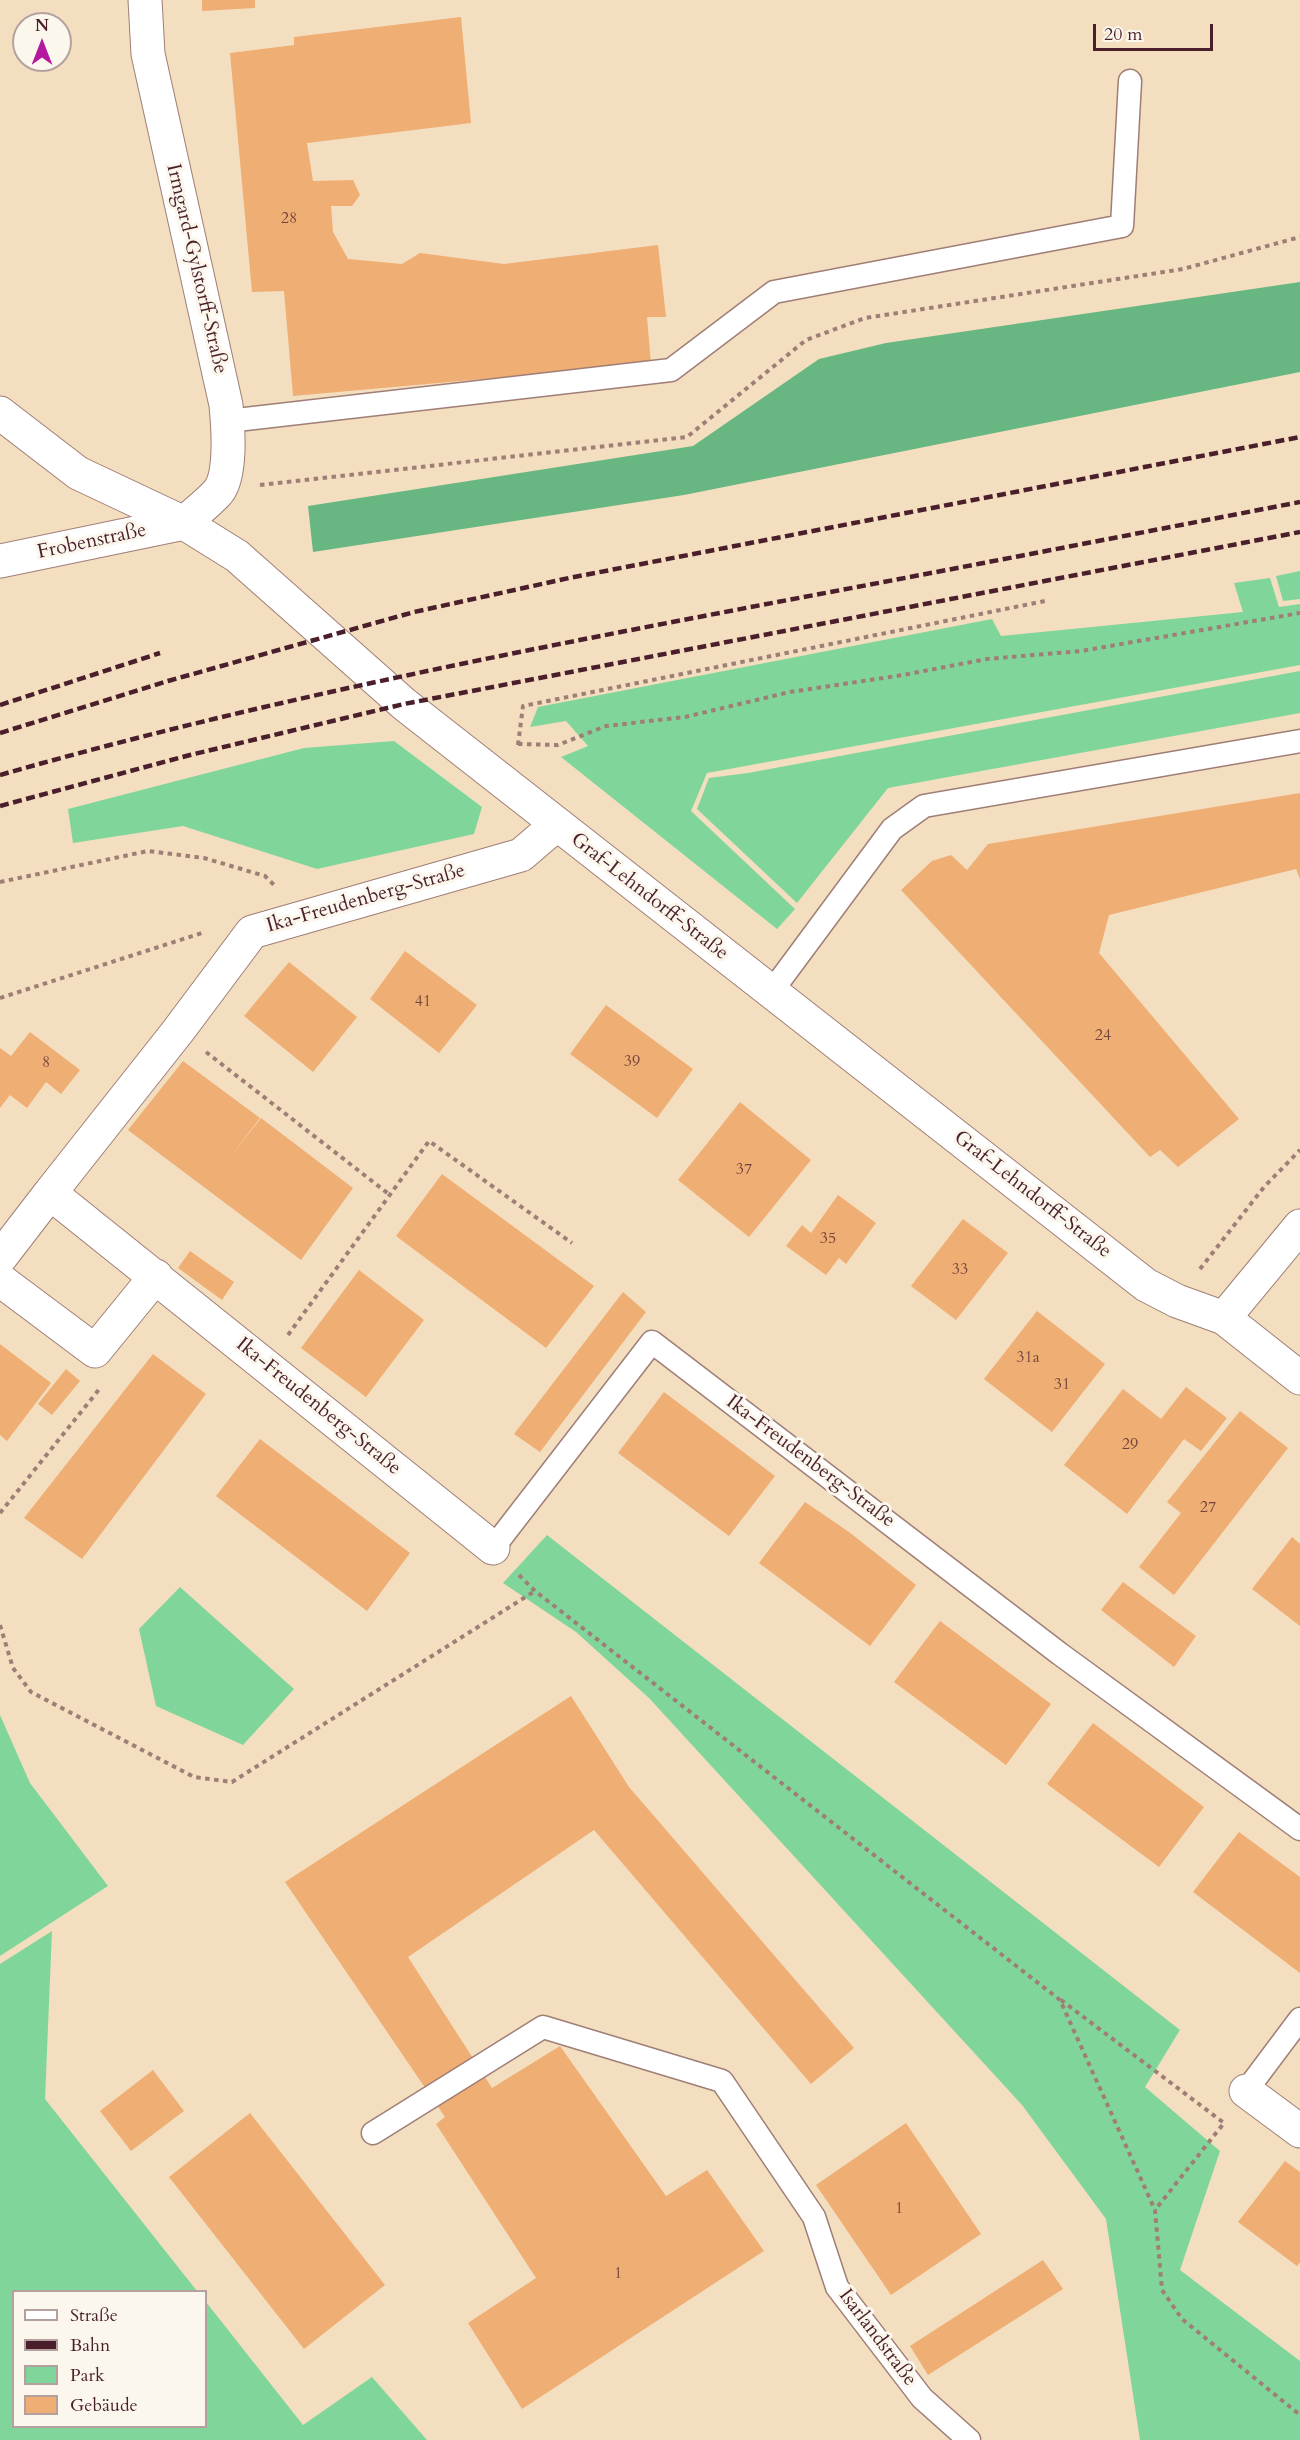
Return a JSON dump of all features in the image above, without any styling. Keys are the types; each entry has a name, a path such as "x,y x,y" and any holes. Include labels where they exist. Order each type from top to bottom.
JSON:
{"street":[{"name":"Irmgard-Gylstorff-Straße","path":"145,0 148,54 227,413 227,465 220,490"},
{"name":"Graf-Lehndorff-Straße","path":"0,413 78,473 184,523 237,556 404,704 1146,1285 1177,1301 1224,1318 1300,1378"},
{"path":"184,523 220,490"},
{"name":"Frobenstraße","path":"0,561 184,523"},
{"name":"Ika-Freudenberg-Straße","path":"493,1548 50,1193 178,1031 252,932 521,855 556,825"},
{"path":"0,1257 50,1193"},
{"path":"1224,1318 1300,1226"},
{"path":"0,1280 95,1352 156,1276"},
{"path":"1246,2091 1300,2131"}],"lane":[{"path":"227,413 671,370 774,292 1122,226 1130,81"},
{"path":"772,991 892,829 924,806 1300,741"},
{"name":"Ika-Freudenberg-Straße","path":"493,1548 652,1341 1060,1654 1300,1829"},
{"path":"1246,2091 1300,2019"},
{"name":"Isarlandstraße","path":"373,2133 543,2027 722,2081 814,2217 837,2287 922,2398 969,2440"}],"path":[{"path":"220,490 687,437 806,340 865,318 1183,269 1300,237"},
{"path":"1045,602 523,706 518,744 558,745 606,726 685,717 790,693 987,659 1081,651 1300,613"},
{"path":"0,882 148,851 204,858 265,876 305,915"},
{"path":"0,998 179,938 219,928 252,932"},
{"path":"178,1031 390,1195"},
{"path":"266,1365 429,1141 572,1243"},
{"path":"1177,1301 1264,1187 1300,1150"},
{"path":"0,1513 116,1369 95,1352"},
{"path":"493,1548 535,1591 1060,2000 1224,2123 1155,2210"},
{"path":"0,1625 13,1668 31,1692 194,1777 232,1782 535,1591"},
{"path":"1060,2000 1155,2210 1162,2290 1182,2319 1300,2415"}],"green space":[{"path":"1300,282 1300,372 684,495 313,552 308,506 693,446 819,359 886,343"},
{"path":"1300,571 1300,599 1283,601 1276,576"},
{"path":"1270,578 1279,607 1300,604 1300,665 707,773 691,811 795,909 777,929 561,757 588,746 566,721 530,727 538,707 992,619 1001,636 1243,612 1234,583"},
{"path":"1300,671 1300,713 888,788 797,903 697,809 709,778 748,773"},
{"path":"394,741 482,807 474,834 317,869 183,826 73,843 68,809 304,748"},
{"path":"547,1535 1180,2030 1145,2087 1220,2151 1180,2270 1300,2361 1300,2440 1140,2440 1106,2219 1022,2105 649,1698 576,1632 503,1583"},
{"path":"180,1587 294,1689 243,1745 156,1706 139,1629"},
{"path":"0,1715 30,1783 108,1886 0,1956"},
{"path":"52,1931 45,2099 196,2290 12,2290 12,2428 207,2428 207,2303 303,2425 372,2377 427,2440 0,2440 0,1964"}],"building":[{"path":"202,0 255,0 255,8 202,11"},
{"path":"461,17 471,123 307,143 313,181 353,180 360,195 352,206 331,206 333,232 348,259 402,264 420,253 504,264 658,245 666,317 647,317 651,364 293,396 284,291 252,292 230,53 294,45 294,37"},
{"path":"1300,793 1300,879 1296,869 1109,915 1099,953 1239,1119 1178,1167 1160,1150 1150,1157 901,890 932,861 951,855 967,870 988,844"},
{"path":"405,951 477,1005 439,1053 370,999"},
{"path":"289,962 357,1017 313,1072 244,1016"},
{"path":"606,1005 693,1069 657,1118 570,1054"},
{"path":"30,1032 80,1070 61,1094 46,1082 27,1108 10,1095 0,1108 0,1048 11,1056"},
{"path":"183,1061 260,1118 228,1160 261,1118 353,1188 301,1260 128,1130"},
{"path":"740,1102 811,1160 749,1237 678,1180"},
{"path":"442,1174 594,1286 546,1348 396,1236"},
{"path":"838,1195 876,1223 846,1264 839,1258 826,1275 786,1246 802,1225 811,1233"},
{"path":"963,1219 1008,1253 956,1320 911,1286"},
{"path":"190,1251 234,1282 222,1300 178,1268"},
{"path":"359,1270 424,1320 366,1397 301,1348"},
{"path":"623,1292 646,1312 540,1452 514,1434"},
{"path":"1037,1311 1105,1364 1052,1432 984,1379"},
{"path":"0,1344 51,1383 7,1441 0,1435"},
{"path":"153,1354 206,1394 82,1559 24,1518"},
{"path":"66,1369 80,1381 52,1415 38,1404"},
{"path":"1186,1387 1227,1418 1201,1451 1184,1439 1127,1514 1064,1465 1123,1389 1161,1419"},
{"path":"664,1392 775,1476 729,1536 618,1453"},
{"path":"1240,1411 1288,1448 1174,1595 1139,1567 1181,1513 1167,1502"},
{"path":"260,1439 410,1553 367,1611 216,1496"},
{"path":"805,1502 849,1532 916,1585 870,1646 759,1563"},
{"path":"1292,1537 1300,1544 1300,1626 1252,1589"},
{"path":"1123,1582 1196,1636 1174,1667 1101,1610"},
{"path":"940,1621 1051,1704 1006,1765 894,1682"},
{"path":"571,1696 629,1787 854,2048 811,2084 594,1830 408,1957 492,2088 560,2046 666,2196 707,2170 764,2251 522,2409 468,2323 536,2278 436,2124 445,2117 285,1882"},
{"path":"1093,1723 1204,1807 1159,1867 1047,1784"},
{"path":"1239,1832 1300,1877 1300,1973 1193,1892"},
{"path":"153,2070 184,2111 131,2151 100,2111"},
{"path":"250,2113 385,2285 304,2349 169,2177"},
{"path":"906,2123 981,2234 891,2295 816,2185"},
{"path":"1285,2161 1300,2172 1300,2262 1297,2266 1238,2222"},
{"path":"1043,2260 1063,2289 928,2375 910,2346"}],"railway":[{"path":"0,733 168,681 414,612 569,578 1300,437"},
{"path":"0,775 195,723 392,678 1300,502"},
{"path":"0,806 190,755 404,704 1300,532"},
{"path":"0,705 160,653"}]}
